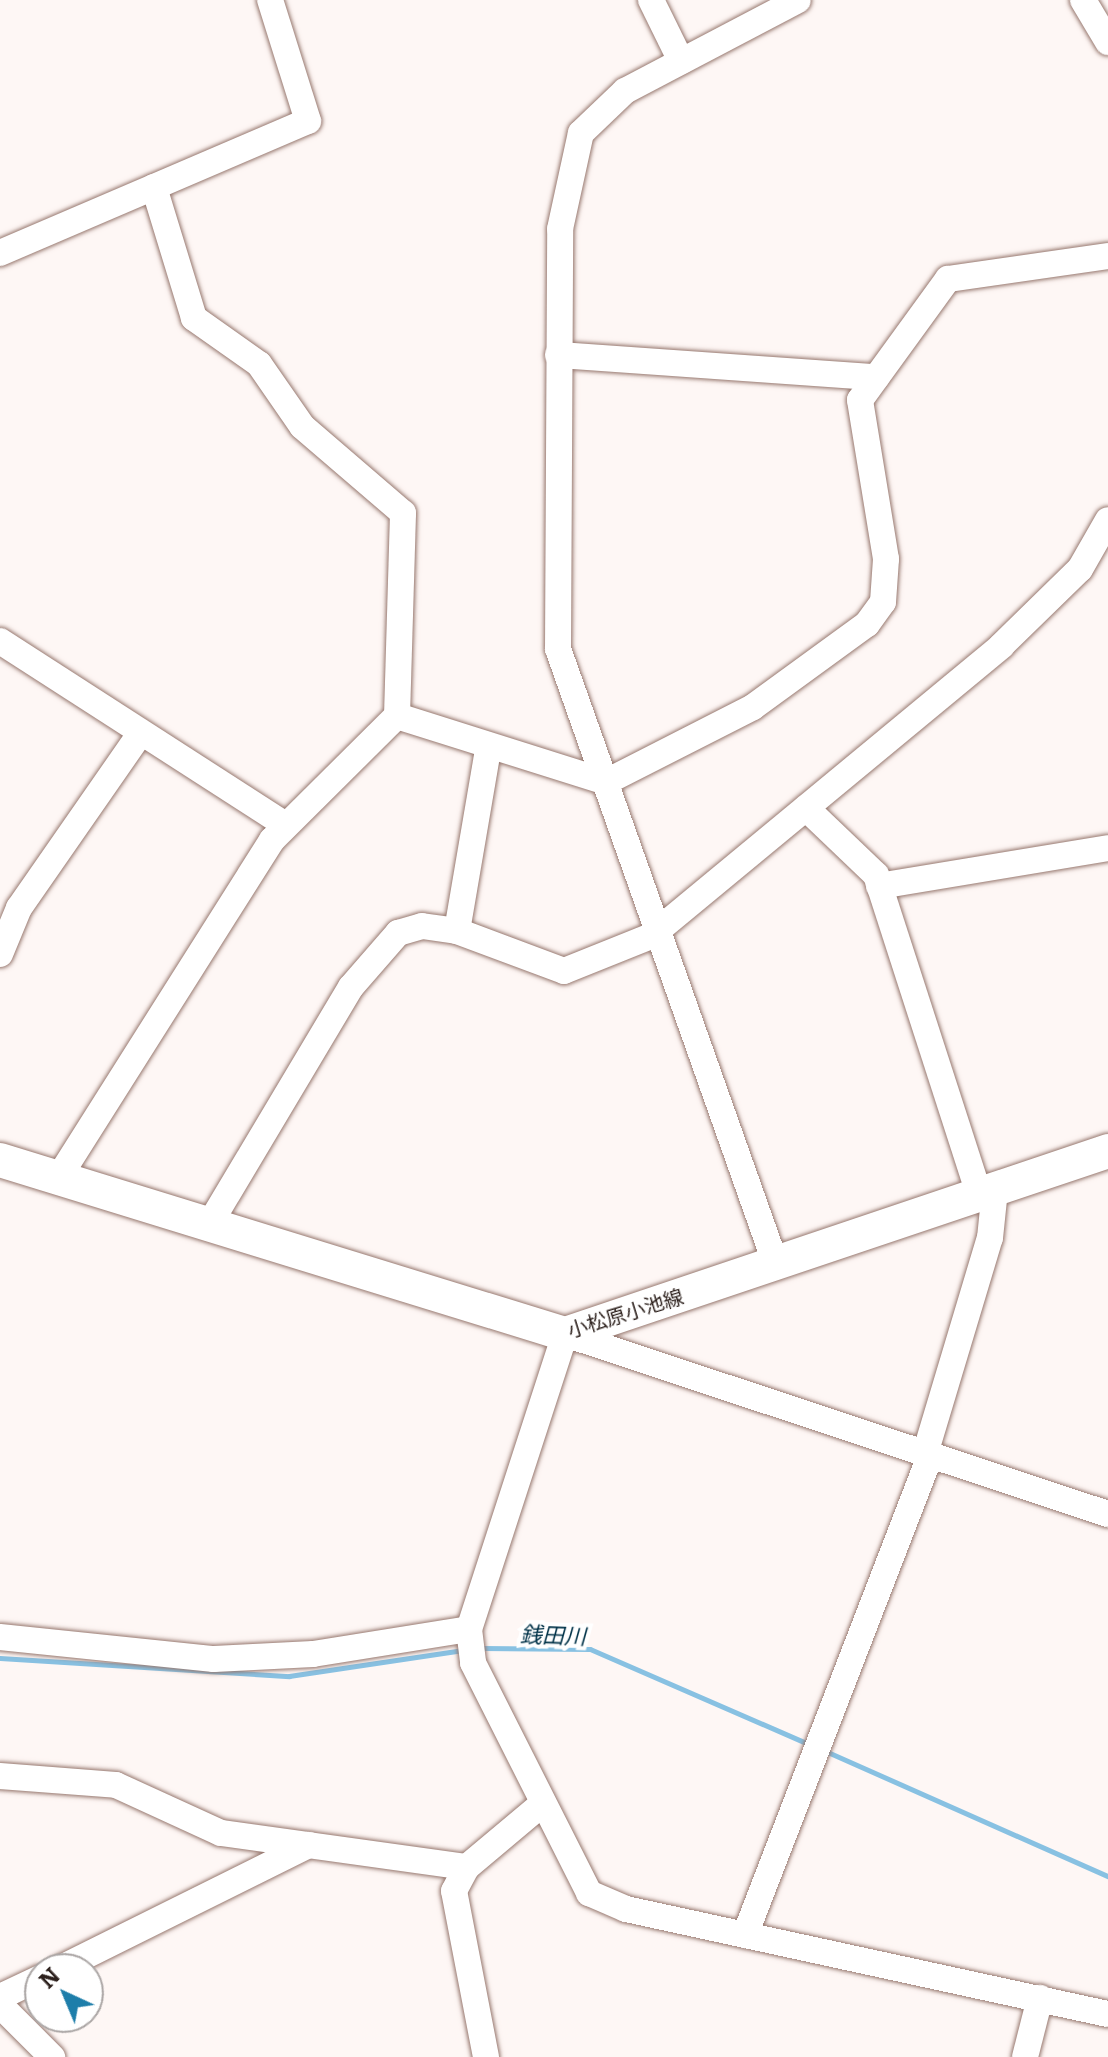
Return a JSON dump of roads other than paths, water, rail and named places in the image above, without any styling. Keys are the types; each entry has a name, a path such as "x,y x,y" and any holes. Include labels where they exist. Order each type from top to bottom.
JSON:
{"main road":[{"name":"小松原小池線","path":"0,1160 565,1334 1108,1151"}],"street":[{"path":"0,253 308,121 270,0"},
{"path":"651,0 681,61"},
{"path":"775,1262 661,930 606,782 553,620 560,229 581,133 625,91 798,0"},
{"path":"1083,0 1108,42"},
{"path":"59,1177 285,825 397,716 403,513 302,426 259,364 194,318 154,187"},
{"path":"397,716 488,750 606,782 753,707 867,624 883,602 886,559 860,400 948,279 1108,256"},
{"path":"558,355 876,377"},
{"path":"209,1225 367,962 398,933 422,926 457,931 564,971 661,930 1001,646 1080,569 1108,520"},
{"path":"0,641 285,825"},
{"path":"0,954 10,904 140,734"},
{"path":"457,931 488,750"},
{"path":"745,1935 927,1455 990,1238 987,1192 879,886 806,808"},
{"path":"879,886 1108,848"},
{"path":"1108,1514 565,1334 469,1629 473,1663 489,1683 541,1805 589,1893 745,1935 1108,2014"},
{"path":"0,1637 214,1659 313,1654 469,1629"},
{"path":"0,1776 116,1785 221,1833 467,1867"},
{"path":"486,2057 453,1909 467,1867 541,1805"},
{"path":"91,1953 309,1845"},
{"path":"0,1997 24,1986"},
{"path":"1025,2057 1040,1998"},
{"path":"0,2005 52,2057"}],"waterway":[{"name":"銭田川","path":"481,1648 590,1649 811,1745"},
{"name":"銭田川","path":"0,1658 289,1676 463,1650"},
{"name":"銭田川","path":"823,1750 1108,1876"}]}
